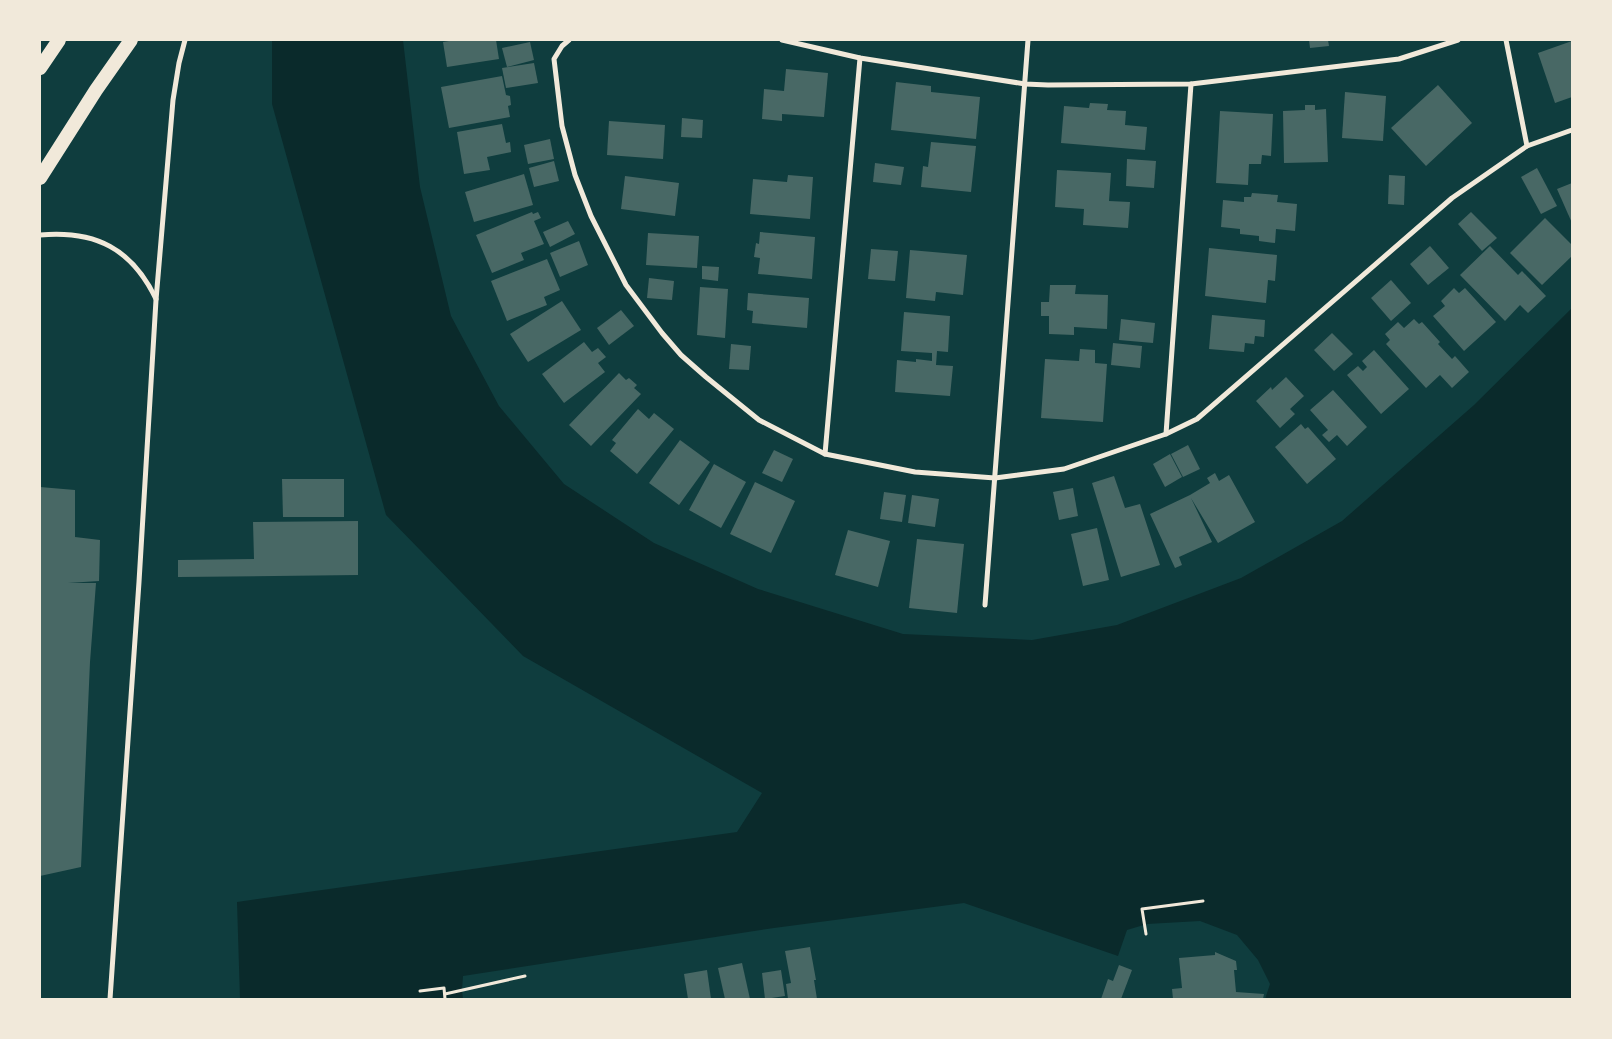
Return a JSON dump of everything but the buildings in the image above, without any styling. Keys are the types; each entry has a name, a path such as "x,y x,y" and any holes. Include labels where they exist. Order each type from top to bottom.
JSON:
{"highway":[{"path":"40,68 59,40"},
{"path":"40,178 96,90 131,40"}],"street":[{"path":"110,999 139,582 156,300 173,100 185,40"},
{"path":"569,40 562,46 554,59 562,126 575,175 591,216 626,285 652,321 681,355 736,403 759,420 825,454 915,472 995,478 1064,469 1166,434 1197,419 1452,198 1527,146 1572,130"},
{"path":"782,40 860,58 1025,84 1048,85 1191,84 1399,59 1458,40"},
{"path":"985,605 1028,40"},
{"path":"1506,40 1527,146"},
{"path":"825,454 860,58"},
{"path":"1166,434 1191,84"},
{"path":"40,235 74,235 91,239 120,252 140,272 156,300"}],"path":[{"path":"1146,934 1142,909 1203,901"},
{"path":"445,994 525,976"},
{"path":"420,992 444,988 445,999"}],"water":[{"path":"272,40 403,40 420,187 451,316 499,406 564,484 654,543 758,589 903,634 1032,640 1117,625 1241,578 1342,521 1474,405 1572,308 1572,999 1265,999 1270,984 1258,960 1237,935 1200,921 1147,924 1127,930 1118,956 964,903 774,928 463,976 463,999 240,999 237,902 737,832 762,793 523,656 386,515 272,104"}]}
